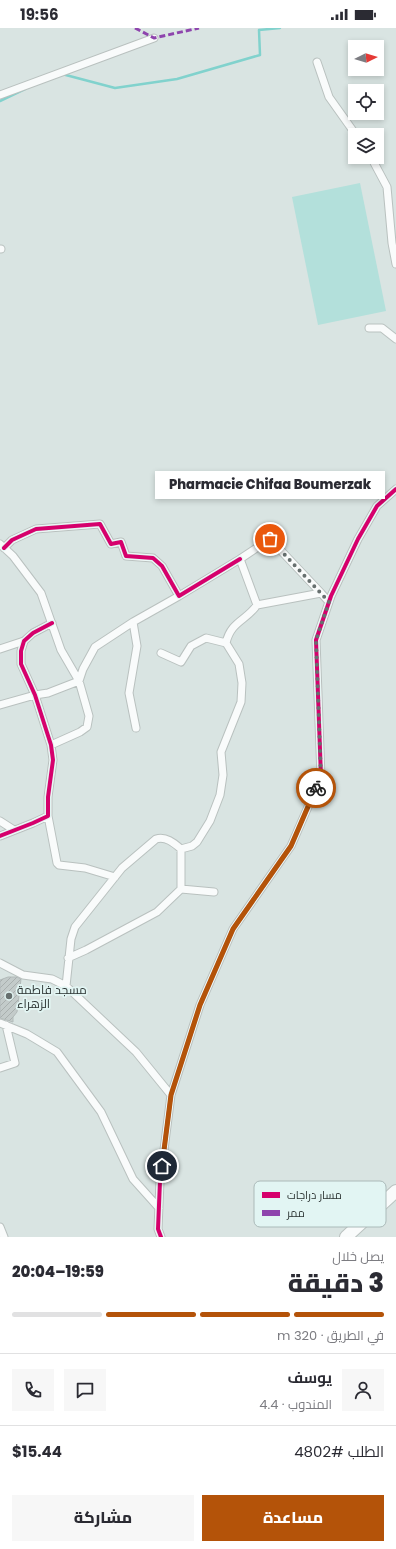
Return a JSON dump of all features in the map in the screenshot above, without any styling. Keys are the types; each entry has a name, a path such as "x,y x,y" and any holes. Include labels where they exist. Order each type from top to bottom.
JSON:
{"highway":[{"path":"386,1200 396,1191"},
{"path":"346,1237 357,1227"}],"street":[{"path":"0,95 154,38"},
{"path":"317,62 329,97 351,128"},
{"path":"375,164 387,187 392,243 396,264"},
{"path":"369,328 382,328 396,339"},
{"path":"161,1237 158,1229 160,1181 171,1095 200,1005 233,929 291,846 321,777 316,640 329,602 358,539 377,506 396,489"},
{"path":"51,744 80,732 87,727 89,716 79,681 61,650 41,593 13,556 2,546 36,529 100,524 111,544 121,542 126,556 154,558 162,566 179,596"},
{"path":"79,681 83,669 95,647 133,622 179,596 270,539 329,602"},
{"path":"240,559 258,605"},
{"path":"181,850 192,846 197,842 210,821 220,795 223,775 222,752 241,702 242,683 238,664 226,644 228,634 240,619 252,612 258,605 321,594"},
{"path":"133,622 137,646 129,693 136,728"},
{"path":"0,649 24,641 33,633 52,623"},
{"path":"160,653 181,662 191,646 206,638 226,644"},
{"path":"24,641 21,651 21,664 35,695 51,744 53,760 48,797 48,816 57,863 59,865 85,868 115,877"},
{"path":"0,705 35,695 48,693 79,681"},
{"path":"0,836 48,816"},
{"path":"0,821 14,830"},
{"path":"66,986 68,958 71,939 75,927 122,868 156,839 171,841 181,850 181,889 157,912 68,958"},
{"path":"181,889 214,892"},
{"path":"0,963 23,975 52,979 66,986 136,1052 171,1095"},
{"path":"3,1024 27,1034 57,1052 101,1112 133,1179 159,1208"},
{"path":"0,1068 15,1063 3,1024"},
{"path":"0,1227 4,1237"}],"shaded area":[{"path":"360,183 386,311 318,325 292,197"}],"building":[{"name":"مسجد فاطمة الزهراء","path":"8,977 17,977 21,979 17,1012 13,1017 13,1022 0,1018 0,980"}],"waterway":[{"path":"62,74 115,88 177,79 260,55 259,30 280,28"},
{"path":"0,101 25,89"}],"marked path":[{"path":"135,28 154,38 199,28"}],"cycle path":[{"path":"161,1237 158,1229 160,1181 171,1095 200,1005 233,929 291,846 321,777 316,640 331,596 358,539 377,506 396,489"},
{"path":"4,548 12,540 36,529 100,524 111,544 121,542 126,556 153,558 162,566 179,596 240,559"},
{"path":"0,836 48,816 48,797 53,760 51,745 35,695 21,664 21,651 24,641 33,633 52,623"}],"way so far":[{"path":"270,539 329,602 316,640 319,688 321,777 316,788"}],"place":[{"name":"Pharmacie Chifaa Boumerzak","path":"270,539"},
{"name":"مسجد فاطمة الزهراء","path":"9,996"}],"route":[{"path":"162,1166 171,1095 200,1005 233,929 291,846 316,788"}]}
